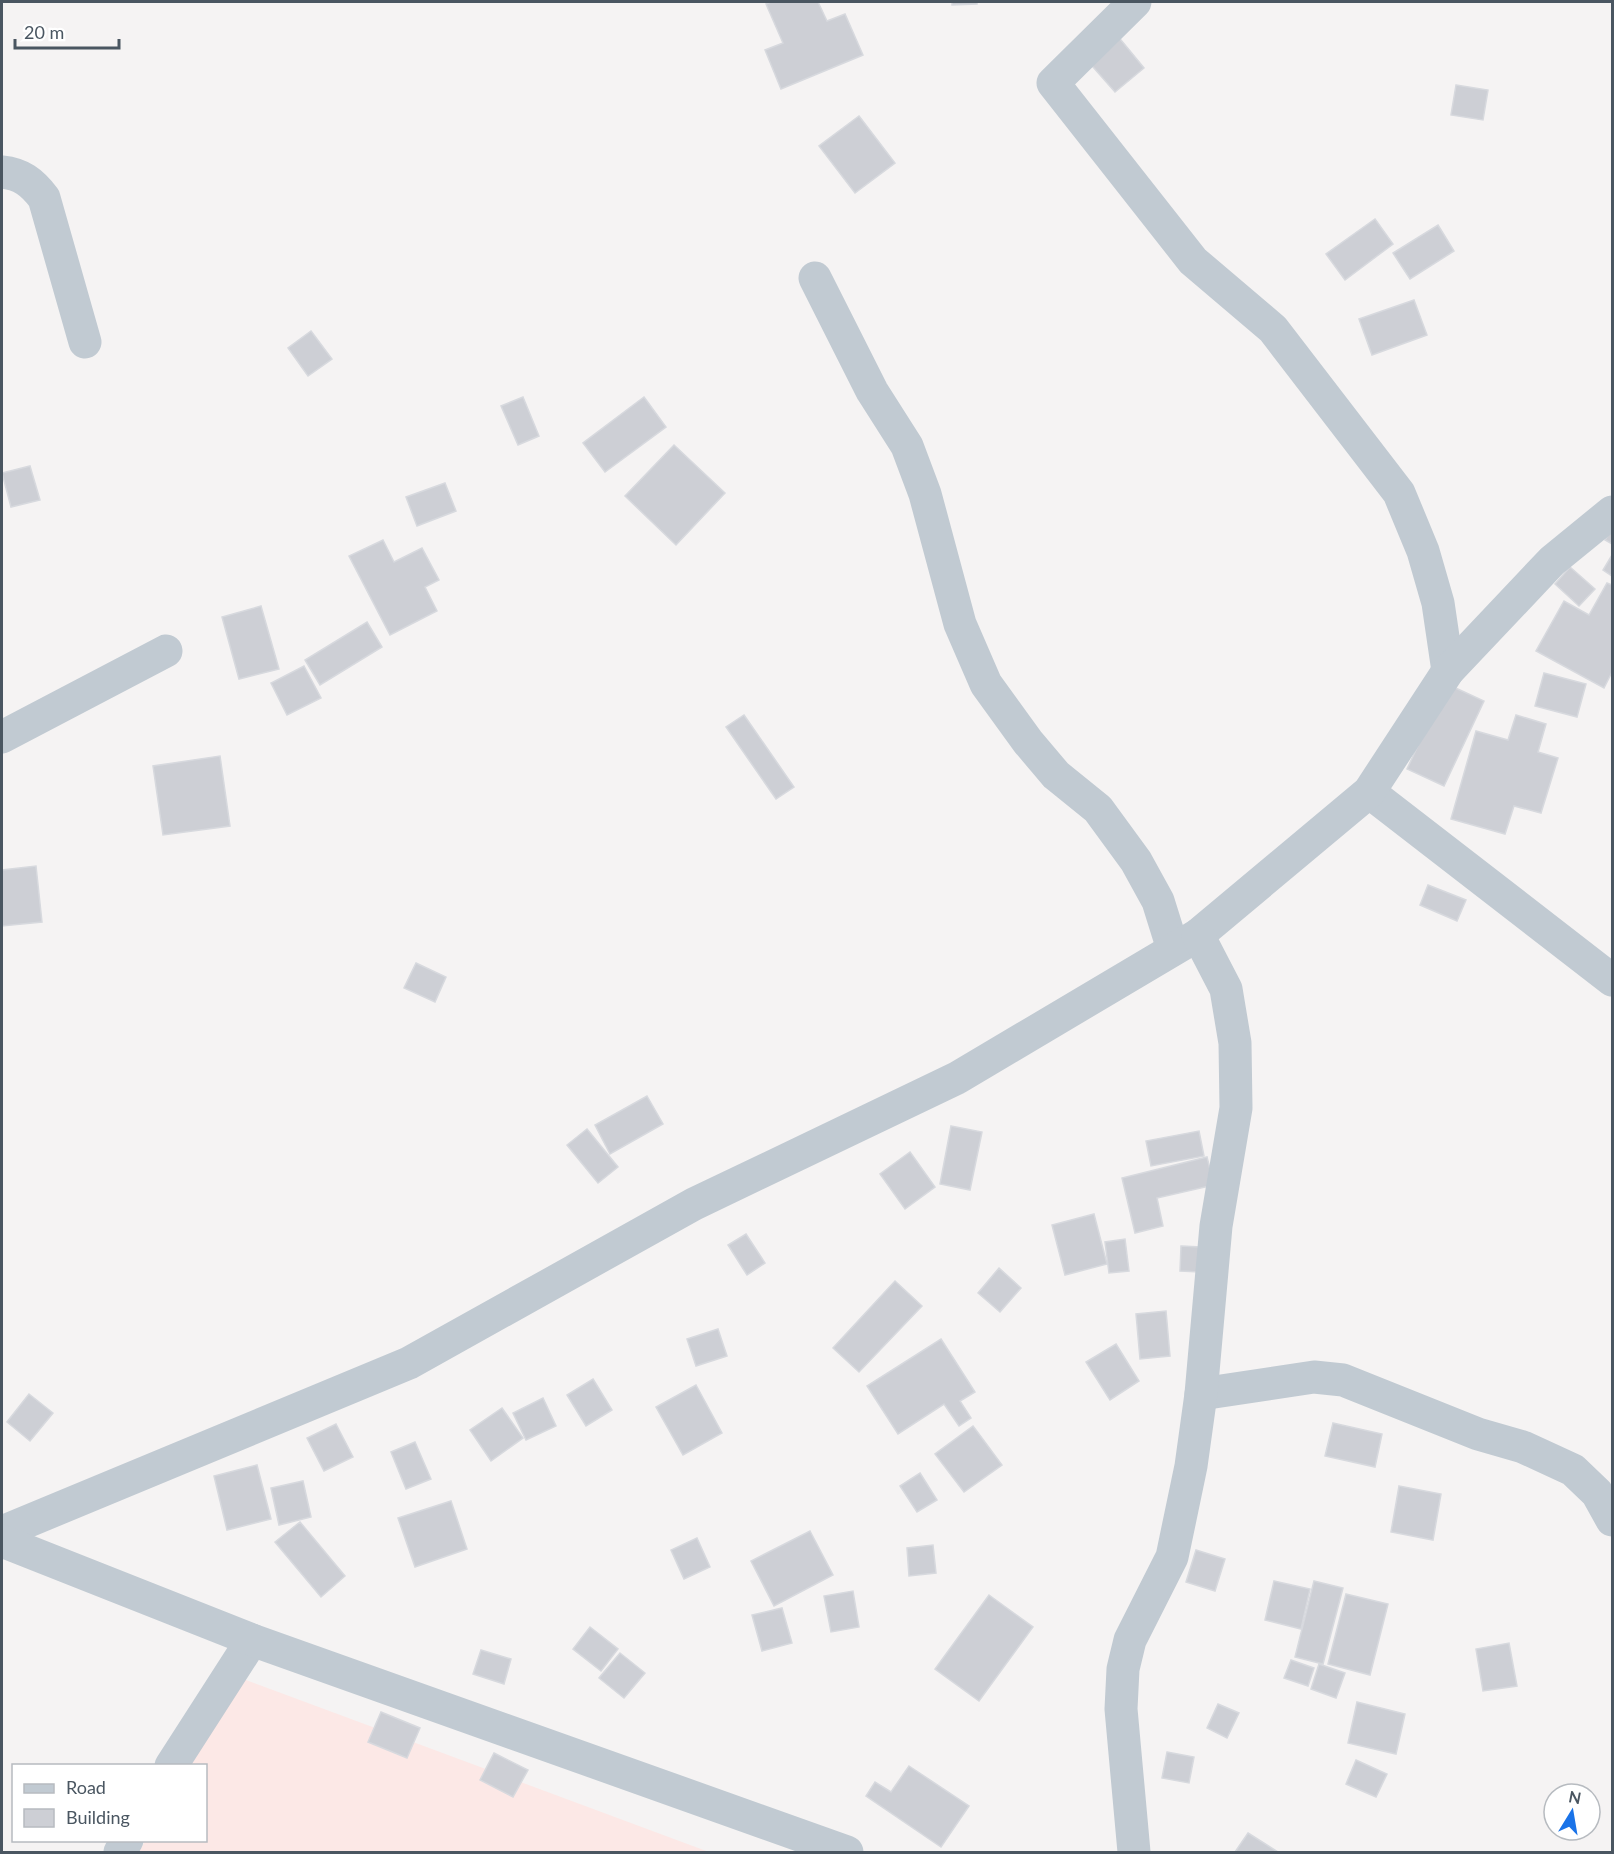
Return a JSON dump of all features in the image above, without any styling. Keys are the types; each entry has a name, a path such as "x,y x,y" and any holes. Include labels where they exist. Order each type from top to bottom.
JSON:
{"street":[{"path":"1135,2 1053,83 1192,261 1274,329 1399,492 1423,551 1432,582 1448,671"},
{"path":"2,172 15,174 34,184 44,198 85,342"},
{"path":"815,278 872,391 907,446 925,494 960,624 986,684 1028,742 1056,775 1098,809 1136,861 1158,901 1185,942 1226,989 1235,1042 1236,1108 1216,1226 1201,1394 1191,1466 1172,1557 1130,1640 1123,1669 1121,1709 1134,1852"},
{"path":"2,1532 409,1363 693,1204 957,1078 1185,942 1369,792 1448,671 1552,561 1612,512"},
{"path":"2,737 166,651"},
{"path":"1369,792 1612,980"},
{"path":"1201,1394 1314,1377 1343,1380 1478,1434 1523,1447 1573,1470 1597,1492 1612,1520"},
{"path":"2,1541 252,1640 847,1852"},
{"path":"172,1764 252,1640"}],"shaded area":[{"path":"230,1674 709,1852 139,1852 144,1842 207,1842 207,1764 184,1764"}],"building":[{"path":"771,2 818,2 827,21 845,14 863,55 781,89 765,50 783,43 766,4"},
{"path":"952,2 977,2 977,4 952,5"},
{"path":"1116,34 1144,68 1115,92 1086,59"},
{"path":"1456,85 1488,90 1483,120 1451,115"},
{"path":"859,116 895,163 855,193 819,146"},
{"path":"1375,219 1393,244 1345,280 1326,254"},
{"path":"1438,225 1454,251 1410,279 1393,253"},
{"path":"1414,300 1427,335 1372,355 1359,319"},
{"path":"311,331 332,359 308,376 288,348"},
{"path":"523,397 539,436 518,445 501,406"},
{"path":"644,397 666,427 605,472 583,443"},
{"path":"674,445 725,493 676,545 625,496"},
{"path":"30,466 40,500 11,507 2,473"},
{"path":"445,483 456,511 417,526 406,497"},
{"path":"1612,528 1612,544 1605,540"},
{"path":"383,540 394,562 422,548 439,580 425,587 437,611 390,635 349,556"},
{"path":"1612,555 1612,576 1603,570"},
{"path":"1570,567 1595,589 1579,606 1555,584"},
{"path":"1607,583 1612,585 1612,672 1604,688 1536,651 1564,601 1589,615"},
{"path":"261,606 279,669 239,679 222,617"},
{"path":"367,622 382,647 320,685 305,660"},
{"path":"304,666 321,698 287,715 271,683"},
{"path":"1544,673 1586,684 1577,717 1535,706"},
{"path":"1447,684 1484,701 1444,786 1407,769"},
{"path":"744,715 794,787 776,799 726,727"},
{"path":"1516,715 1546,724 1538,752 1558,758 1541,813 1514,806 1505,834 1451,819 1476,731 1508,740"},
{"path":"220,756 230,826 163,835 153,766"},
{"path":"36,866 42,922 2,926 2,870"},
{"path":"1428,885 1466,900 1457,921 1420,905"},
{"path":"416,963 446,977 435,1002 404,988"},
{"path":"647,1096 663,1124 610,1154 595,1125"},
{"path":"951,1126 982,1132 970,1190 940,1184"},
{"path":"587,1129 618,1167 598,1183 567,1145"},
{"path":"1199,1131 1204,1156 1151,1166 1146,1141"},
{"path":"910,1152 935,1187 905,1209 880,1174"},
{"path":"1207,1157 1214,1185 1157,1198 1163,1226 1135,1233 1122,1178"},
{"path":"1094,1214 1107,1264 1065,1275 1052,1225"},
{"path":"746,1234 765,1263 747,1275 728,1245"},
{"path":"1125,1239 1129,1271 1109,1273 1105,1242"},
{"path":"1181,1246 1201,1247 1200,1272 1180,1271"},
{"path":"999,1268 1021,1288 1000,1312 978,1293"},
{"path":"895,1281 922,1306 859,1372 833,1348"},
{"path":"1166,1311 1170,1356 1140,1359 1136,1314"},
{"path":"718,1329 727,1356 696,1366 687,1339"},
{"path":"941,1339 975,1392 960,1401 971,1418 959,1426 944,1404 898,1434 867,1386"},
{"path":"1116,1344 1139,1381 1110,1400 1086,1362"},
{"path":"593,1379 612,1410 586,1426 567,1395"},
{"path":"696,1385 722,1433 683,1455 656,1407"},
{"path":"29,1394 53,1413 30,1441 7,1422"},
{"path":"543,1398 556,1426 526,1440 513,1413"},
{"path":"502,1408 523,1438 491,1461 470,1430"},
{"path":"1333,1423 1382,1434 1375,1467 1325,1456"},
{"path":"336,1424 353,1457 324,1471 307,1438"},
{"path":"973,1426 1002,1465 964,1492 935,1454"},
{"path":"415,1442 431,1479 406,1489 391,1452"},
{"path":"257,1465 271,1519 227,1530 214,1476"},
{"path":"920,1473 937,1500 917,1512 900,1486"},
{"path":"303,1481 311,1517 279,1525 271,1488"},
{"path":"1399,1486 1441,1494 1433,1540 1391,1532"},
{"path":"451,1501 467,1549 415,1567 398,1518"},
{"path":"300,1522 345,1576 321,1597 275,1542"},
{"path":"810,1531 833,1575 774,1606 751,1561"},
{"path":"697,1538 710,1567 684,1579 671,1550"},
{"path":"933,1545 936,1573 909,1576 907,1548"},
{"path":"1196,1550 1225,1559 1215,1591 1186,1582"},
{"path":"1274,1581 1310,1589 1301,1629 1265,1620"},
{"path":"1314,1581 1343,1588 1323,1664 1295,1657"},
{"path":"853,1591 859,1627 831,1632 824,1596"},
{"path":"1346,1594 1388,1604 1370,1675 1328,1664"},
{"path":"989,1595 1033,1627 979,1701 935,1669"},
{"path":"782,1608 792,1643 762,1651 752,1615"},
{"path":"590,1627 618,1649 601,1671 573,1649"},
{"path":"1509,1643 1517,1686 1483,1691 1476,1649"},
{"path":"481,1650 511,1659 504,1684 473,1674"},
{"path":"620,1653 645,1673 624,1698 599,1678"},
{"path":"1291,1660 1314,1668 1308,1686 1284,1678"},
{"path":"1319,1664 1345,1673 1336,1698 1311,1689"},
{"path":"1357,1702 1405,1714 1396,1754 1348,1743"},
{"path":"1218,1704 1239,1713 1227,1738 1207,1728"},
{"path":"381,1712 420,1728 407,1758 368,1742"},
{"path":"1167,1752 1194,1757 1189,1783 1162,1778"},
{"path":"494,1753 528,1770 513,1797 480,1780"},
{"path":"1356,1760 1387,1774 1376,1797 1346,1784"},
{"path":"909,1766 969,1806 941,1847 866,1796 875,1782 891,1792"},
{"path":"1248,1833 1278,1852 1235,1852"}]}
